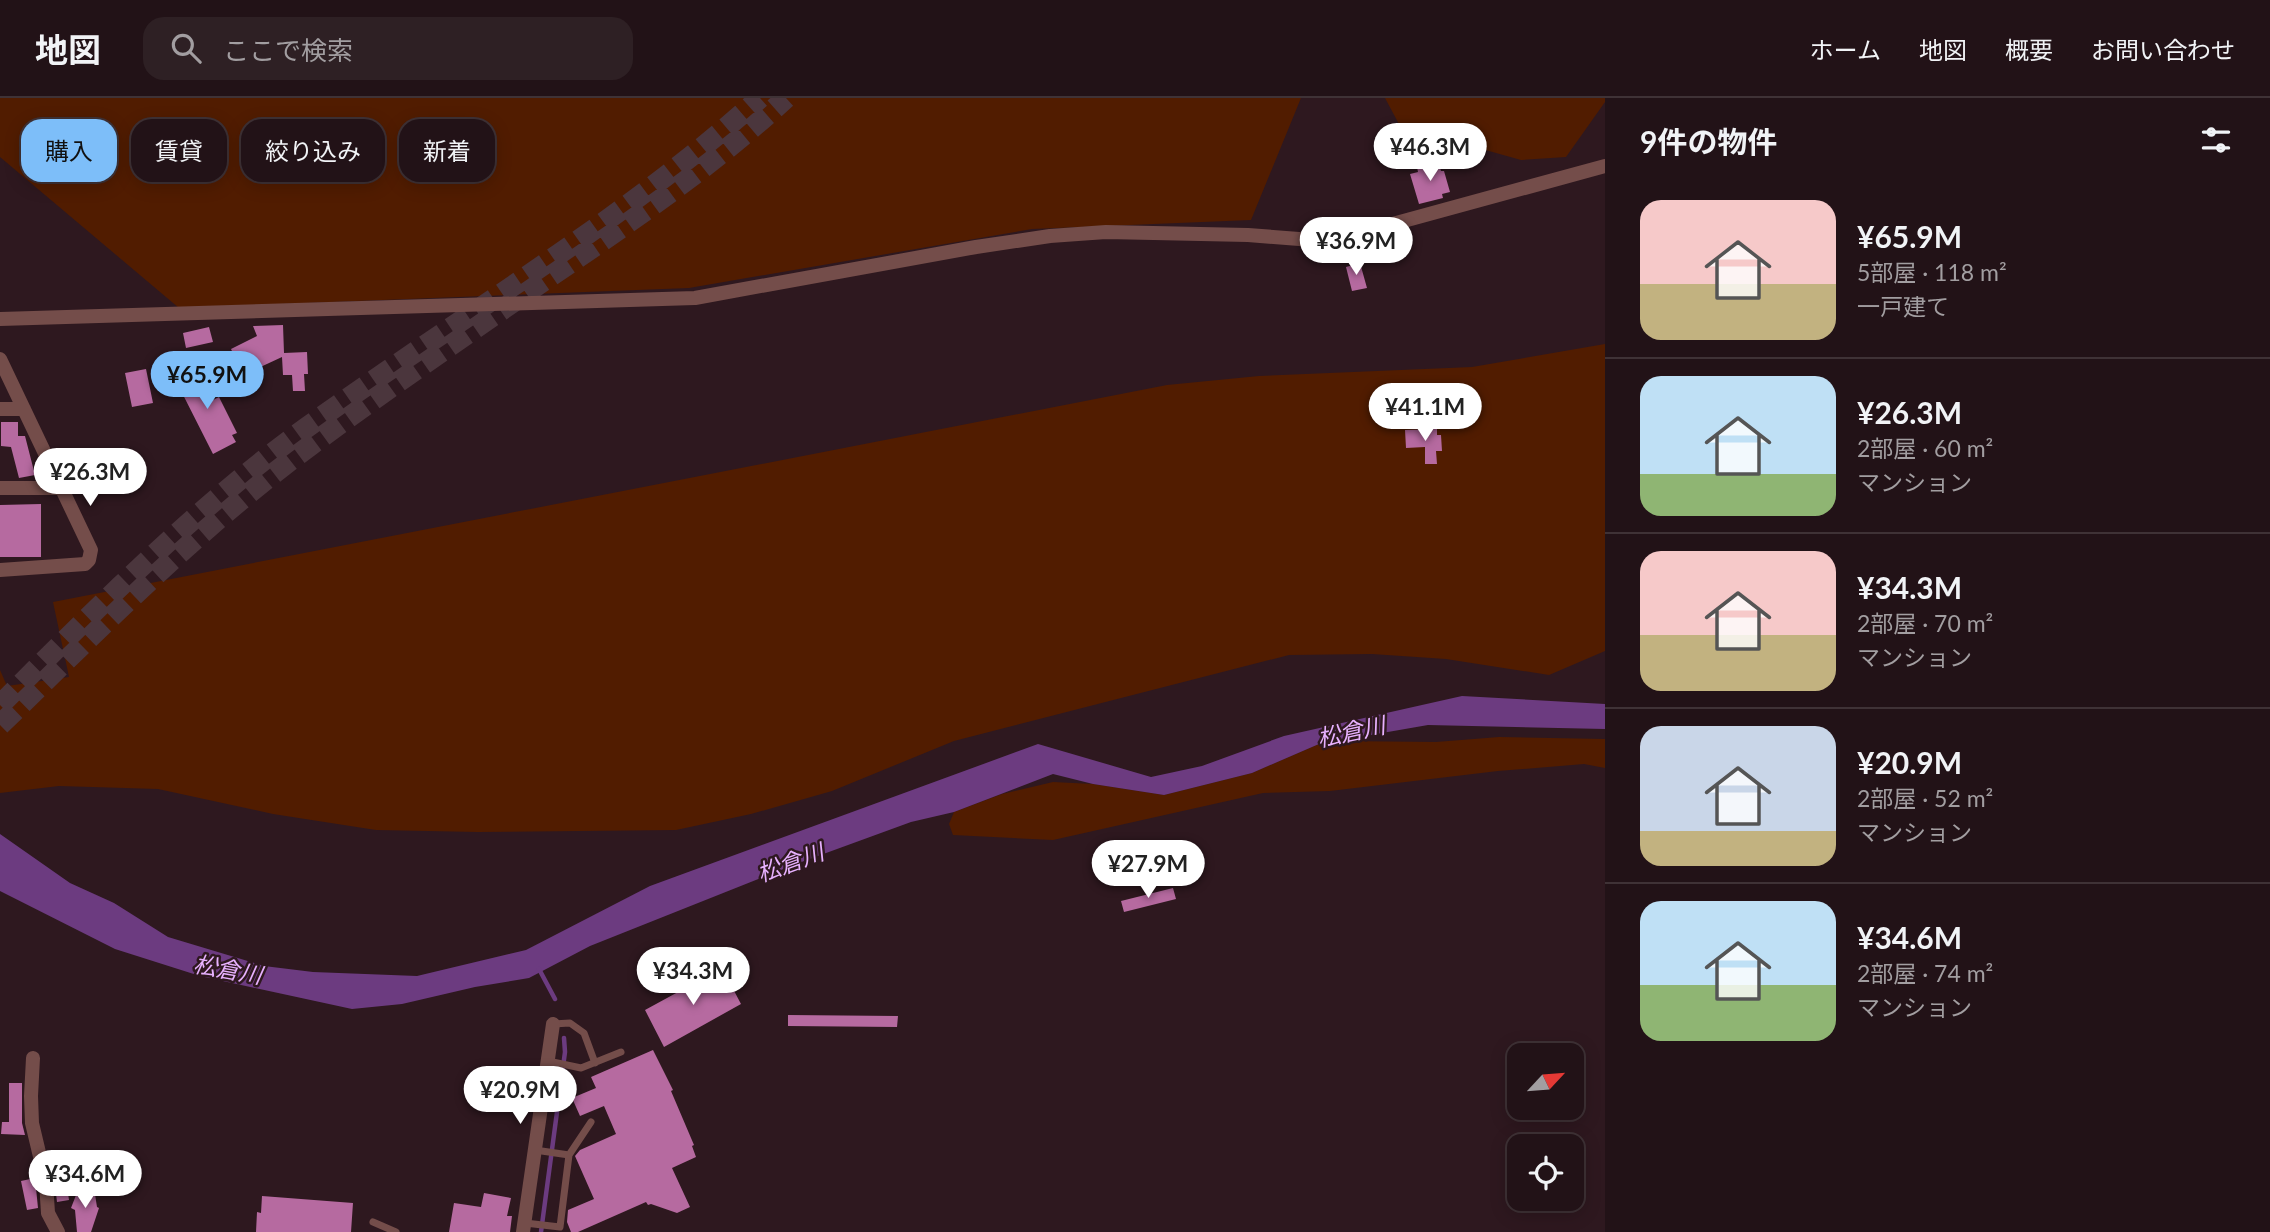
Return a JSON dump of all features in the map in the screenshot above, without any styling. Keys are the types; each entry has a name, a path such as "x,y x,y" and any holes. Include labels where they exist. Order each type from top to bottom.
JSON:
{"street":[{"path":"0,319 695,298 1050,236 1106,232 1248,235 1312,240 1345,237 1605,166"},
{"path":"0,359 91,550 89,560 85,564 0,570"},
{"path":"0,410 24,410"},
{"path":"0,488 61,488"},
{"path":"527,1226 553,1063 553,1024"},
{"path":"33,1058 32,1123 44,1171 48,1213 58,1232"}],"lane":[{"path":"553,1024 570,1023 584,1033 595,1063"},
{"path":"553,1063 581,1068 621,1052"},
{"path":"527,1226 560,1227 565,1154 591,1122"},
{"path":"538,1151 565,1154"},
{"path":"373,1222 396,1232"}],"shaded area":[{"path":"0,98 1301,98 1251,220 1032,229 689,288 179,308 30,182 117,182 117,119 21,119 21,175 0,157"},
{"path":"1385,98 1605,98 1605,102 1566,157 1521,160 1400,126"},
{"path":"1605,344 1605,651 1549,675 1446,659 1372,654 1289,655 954,741 832,791 751,814 676,830 376,830 273,814 158,789 59,786 0,793 0,670 7,686 69,677 53,602 1167,385 1259,376 1472,367"},
{"path":"1499,737 1605,739 1605,768 1584,764 1498,771 1330,791 1263,793 1053,840 953,835 949,824 954,812 1002,794 1053,782 1093,784 1164,795 1252,773 1319,744 1338,741 1436,742"}],"water":[{"name":"松倉川","path":"1462,696 1605,704 1605,729 1428,725 1319,744 1252,773 1164,795 1093,784 1053,774 954,812 911,822 796,864 590,946 529,978 402,1004 352,1009 200,976 115,949 0,891 0,834 70,883 114,903 168,937 264,966 313,972 417,976 526,950 650,886 1038,744 1151,777 1202,766 1284,736"}],"building":[{"path":"1438,161 1450,192 1442,194 1443,198 1419,204 1410,174 1418,172 1417,167"},
{"path":"1360,263 1367,288 1352,291 1346,267"},
{"path":"283,325 284,353 307,352 308,374 304,374 305,391 293,391 292,375 283,375 282,357 243,375 231,349 257,336 253,326"},
{"path":"209,327 213,342 186,348 183,333"},
{"path":"196,366 213,400 219,397 237,433 232,435 236,442 213,454 174,377"},
{"path":"146,369 153,403 132,407 125,373"},
{"path":"1,422 18,422 18,436 25,436 35,475 19,478 11,447 1,446"},
{"path":"1437,429 1437,435 1441,435 1442,451 1436,451 1437,464 1425,464 1425,447 1406,448 1405,430"},
{"path":"41,504 41,557 0,557 0,505"},
{"path":"1173,888 1176,899 1124,912 1121,901"},
{"path":"722,968 741,1004 664,1047 645,1010"},
{"path":"788,1015 898,1016 897,1027 788,1026"},
{"path":"653,1050 673,1090 671,1091 694,1145 692,1146 696,1157 672,1168 690,1207 677,1213 648,1205 646,1202 578,1232 571,1232 567,1222 568,1210 594,1199 575,1156 580,1150 616,1134 604,1106 580,1116 572,1098 596,1088 591,1077"},
{"path":"9,1083 22,1083 22,1123 25,1135 1,1134 2,1122 9,1122"},
{"path":"64,1166 69,1200 57,1202 53,1168"},
{"path":"35,1178 38,1208 27,1210 21,1181"},
{"path":"94,1188 99,1208 91,1232 77,1232 75,1210 71,1208 78,1190"},
{"path":"484,1193 511,1198 507,1216 512,1216 510,1232 449,1232 454,1203 481,1207"},
{"path":"262,1196 353,1203 351,1232 256,1232 257,1212 261,1213"}],"waterway":[{"path":"539,969 555,999"},
{"path":"541,1232 565,1052 564,1038"}],"tunnel":[{"path":"0,705 148,560 265,459 363,388 595,229 707,144 760,98"},
{"path":"0,725 189,544 269,477 398,382 669,193 729,147 786,98"}]}
